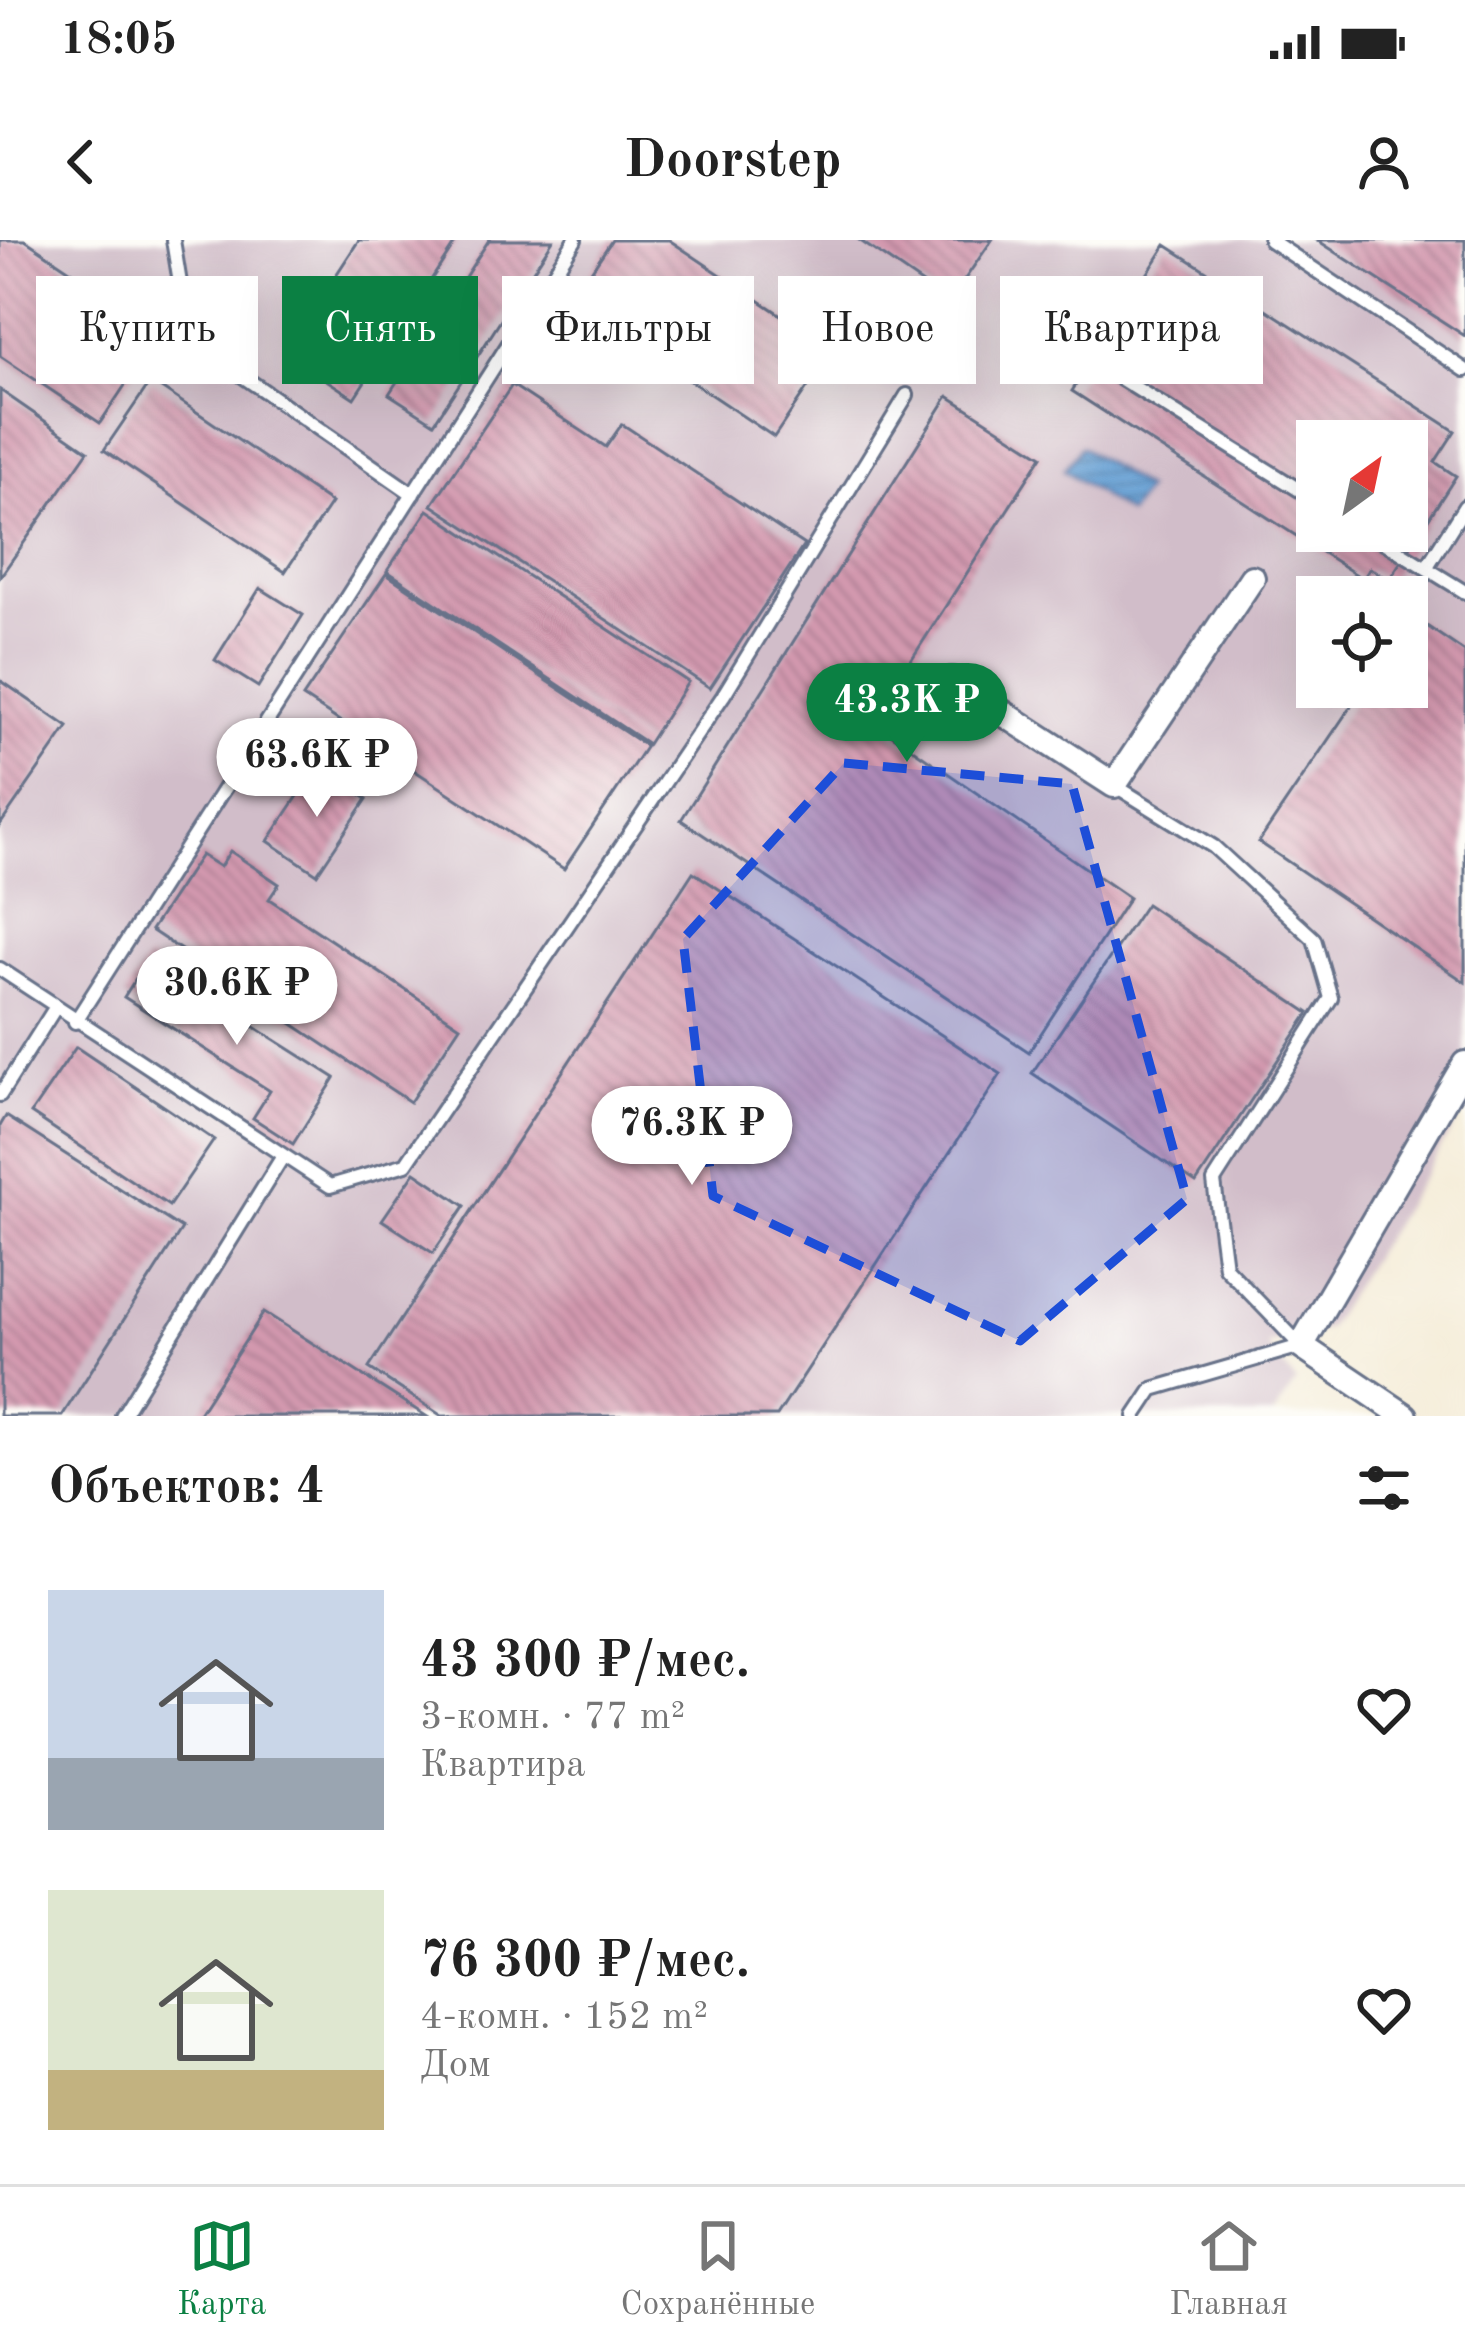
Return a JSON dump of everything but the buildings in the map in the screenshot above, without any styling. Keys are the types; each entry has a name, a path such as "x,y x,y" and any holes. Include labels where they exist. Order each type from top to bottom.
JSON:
{"street":[{"path":"952,680 1114,785 1252,578"},
{"path":"1406,1416 1300,1346 1465,1064"}],"lane":[{"path":"173,240 189,339 413,494"},
{"path":"75,1022 575,240"},
{"path":"1270,240 1465,370"},
{"path":"1129,384 1296,488"},
{"path":"0,969 330,1186 406,1164 723,696 907,395"},
{"path":"1426,568 1465,506"},
{"path":"1400,552 1465,592"},
{"path":"1114,785 1214,847 1314,938 1331,998 1214,1181 1225,1267 1300,1346 1153,1389 1135,1416"},
{"path":"0,1095 56,1008"},
{"path":"122,1416 283,1156"}],"highlighted area":[{"path":"844,763 1072,784 1187,1199 1020,1341 713,1196 683,939"}],"shaded area":[{"path":"0,240 1465,240 1465,1109 1327,1329 1267,1345 1296,1382 1273,1416 0,1416"}],"water":[{"path":"1081,447 1145,489 1128,514 1064,470"}]}
